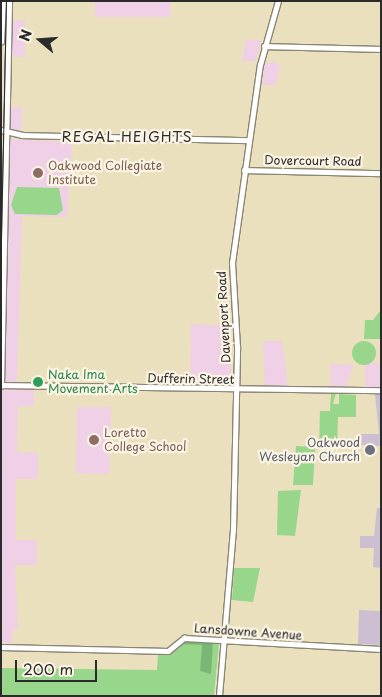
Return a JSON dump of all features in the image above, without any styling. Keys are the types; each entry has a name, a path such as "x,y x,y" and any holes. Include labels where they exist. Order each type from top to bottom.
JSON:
{"street":[{"path":"1,42 3,1"},
{"path":"1,386 3,132 9,1"},
{"name":"Davenport Road","path":"219,696 232,538 236,389 232,269 248,140 264,46 278,1"},
{"path":"264,46 381,49"},
{"path":"3,132 248,140"},
{"name":"Dovercourt Road","path":"244,170 381,173"},
{"name":"Dufferin Street","path":"1,386 381,390"},
{"name":"Lansdowne Avenue","path":"1,647 166,651 180,638 381,649"}],"shaded area":[{"path":"95,1 171,1 170,17 95,17"},
{"path":"25,20 25,57 11,56 11,21"},
{"path":"246,40 261,40 256,61 242,61"},
{"path":"273,62 280,65 276,85 263,85 264,64"},
{"path":"9,107 22,107 21,132 8,131"},
{"name":"Oakwood Collegiate Institute","path":"9,139 72,142 67,217 22,216 17,383 4,383 1,215 7,216"},
{"path":"191,324 231,326 231,385 190,385"},
{"path":"263,341 282,341 288,386 265,385"},
{"path":"365,363 381,363 381,387 365,387"},
{"path":"330,364 354,365 346,387 331,386"},
{"path":"1,389 34,390 34,406 18,406 17,452 38,453 38,479 16,479 16,540 37,540 37,565 15,565 18,628 12,631 12,643 1,642"},
{"path":"375,394 381,394 381,446 361,445 361,434 379,434"},
{"name":"Loretto College School","path":"77,407 111,407 109,474 76,473"},
{"path":"377,508 381,508 381,568 373,567 374,548 360,548 360,536 374,536"},
{"path":"359,610 381,611 381,645 358,644"}],"green space":[{"path":"17,187 59,188 63,210 57,215 15,214 11,205"},
{"path":"381,310 381,339 364,339 365,320 373,320"},
{"path":"364,341 373,344 376,353 373,362 364,365 355,362 352,353 355,344"},
{"path":"331,393 336,393 333,404 339,404 339,394 356,395 356,417 338,417 337,448 319,448 320,411 330,411"},
{"path":"296,446 315,447 313,485 293,485"},
{"path":"301,490 295,536 277,535 278,491"},
{"path":"234,568 260,568 253,602 232,600"},
{"path":"182,642 213,642 211,674 200,671 202,645 177,644"},
{"path":"185,642 219,644 214,696 1,696 1,668 157,670 158,654 172,653 177,644"}],"tram line":[{"path":"1,237 6,1"}],"place":[{"name":"Oakwood Collegiate Institute","path":"38,173"},
{"name":"Naka Ima Movement Arts","path":"38,382"},
{"name":"Loretto College School","path":"94,440"},
{"name":"Oakwood Wesleyan Church","path":"370,450"}],"district":[{"name":"REGAL HEIGHTS","path":"127,137"}]}
